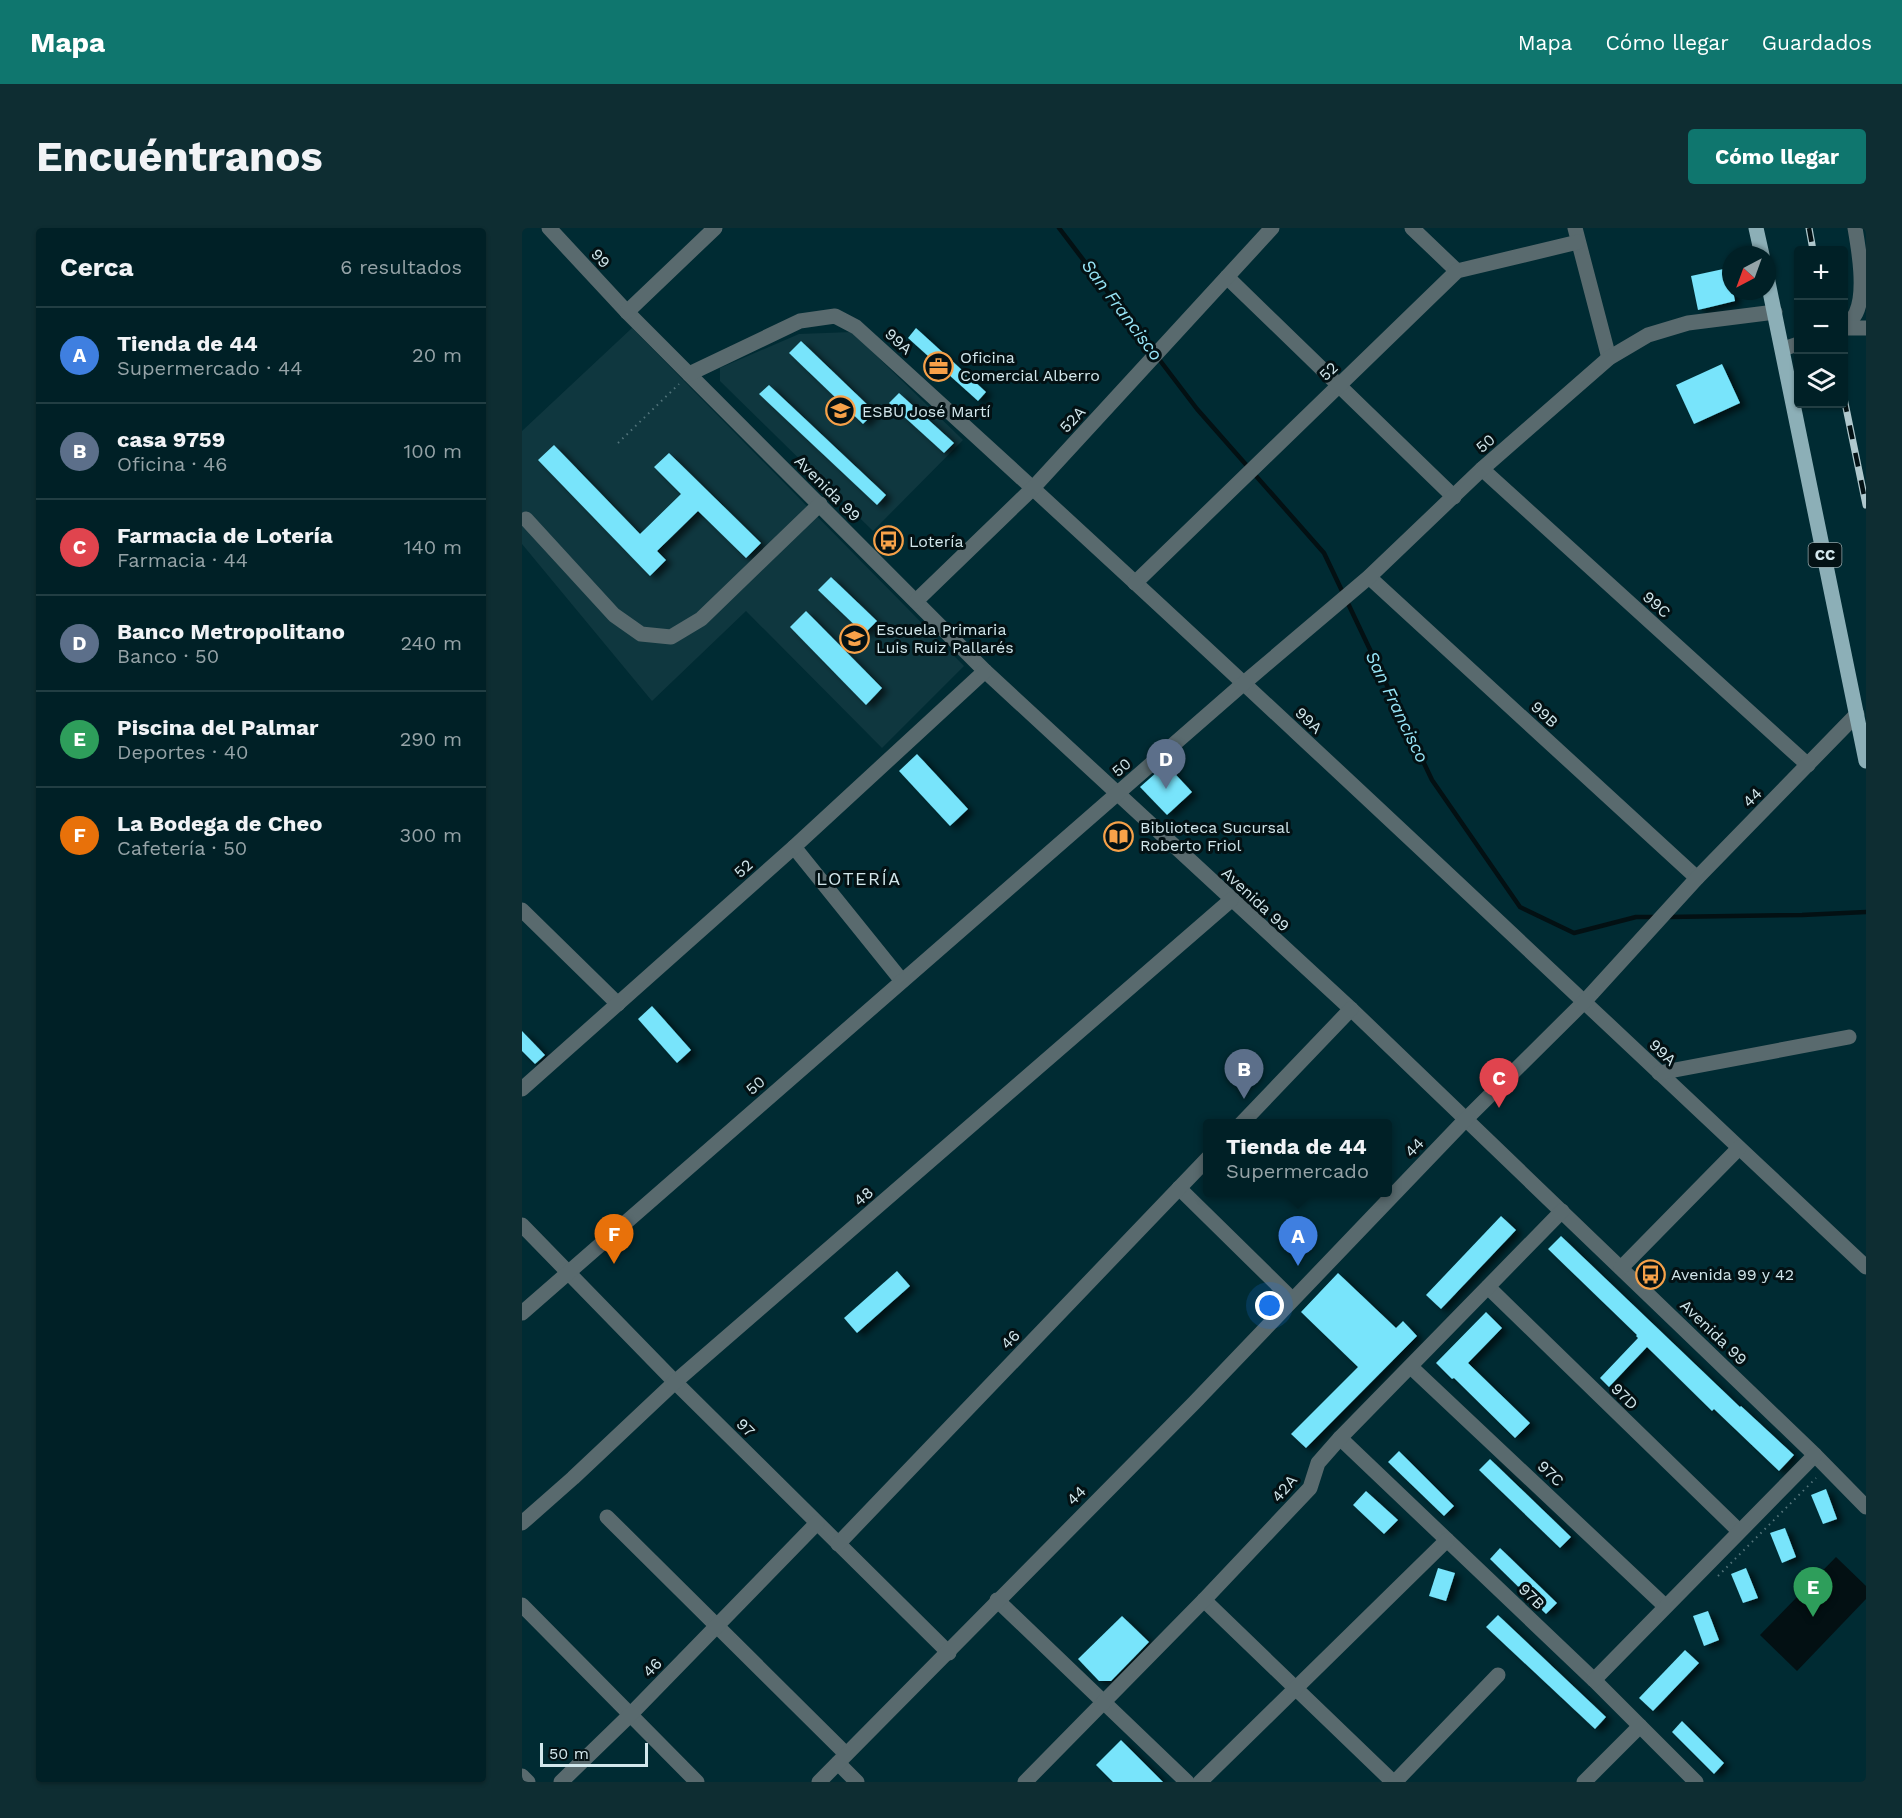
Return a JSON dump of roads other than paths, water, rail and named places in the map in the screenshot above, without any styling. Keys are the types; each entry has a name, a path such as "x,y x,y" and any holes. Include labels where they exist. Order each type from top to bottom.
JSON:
{"main road":[{"path":"1756,228 1760,246"},
{"name":"CC","path":"1772,300 1866,761"}],"street":[{"name":"99","path":"549,228 627,312"},
{"path":"627,312 715,228"},
{"name":"52A","path":"916,601 1033,488 1272,228"},
{"path":"1412,228 1457,271 1577,235 1609,358"},
{"path":"1848,323 1857,312 1862,287 1855,228"},
{"name":"52","path":"1135,583 1457,271"},
{"path":"1227,277 1454,497"},
{"name":"Avenida 99","path":"627,312 985,671 1351,1009 1622,1268 1866,1507"},
{"name":"50","path":"522,1312 1244,683 1369,577 1482,469 1609,358 1648,335 1688,323 1775,312"},
{"name":"99A","path":"689,374 800,321 835,316 856,327 1244,683 1866,1267"},
{"path":"1848,328 1866,328"},
{"path":"1783,349 1794,345"},
{"name":"99C","path":"1482,469 1808,765"},
{"path":"526,519 614,615 641,634 671,637 701,619 819,504"},
{"name":"99B","path":"1369,577 1697,878"},
{"name":"52","path":"522,1089 794,847 985,671"},
{"name":"44","path":"1392,1196 1584,1002 1697,878 1857,714"},
{"path":"794,847 902,981"},
{"name":"48","path":"522,1523 675,1382 1231,900"},
{"path":"522,910 618,1004"},
{"path":"1246,1119 1351,1009"},
{"path":"1659,1073 1848,1037"},
{"path":"1622,1268 1739,1148"},
{"name":"46","path":"838,1544 1203,1163"},
{"path":"1179,1188 1292,1299"},
{"name":"44","path":"819,1782 949,1653 997,1600 1194,1402 1391,1197"},
{"name":"42A","path":"1025,1782 1204,1600 1310,1488 1318,1463 1340,1438 1562,1211"},
{"name":"97","path":"522,1225 675,1382 949,1653"},
{"name":"97D","path":"1488,1287 1738,1530"},
{"name":"97C","path":"1411,1366 1665,1606"},
{"name":"97B","path":"1340,1438 1594,1680 1696,1782"},
{"path":"1594,1680 1738,1530 1815,1455"},
{"path":"607,1517 717,1626 842,1759 857,1782"},
{"name":"46","path":"561,1782 630,1715 817,1523"},
{"path":"1200,1782 1447,1540"},
{"path":"997,1600 1187,1782"},
{"path":"1204,1600 1394,1782 1498,1675"},
{"path":"522,1605 697,1782"},
{"path":"1584,1782 1640,1726"},
{"path":"522,1776 528,1782"}],"waterway":[{"name":"San Francisco","path":"1059,228 1197,409 1324,553 1432,780 1520,907 1574,933 1636,917 1656,917"},
{"name":"San Francisco","path":"1668,917 1866,912"}],"railway":[{"path":"1809,228 1812,246"},
{"path":"1846,408 1866,505"}],"place":[{"name":"Oficina Comercial Alberro","path":"939,366"},
{"name":"ESBU José Martí","path":"841,411"},
{"name":"Lotería","path":"888,541"},
{"name":"Escuela Primaria Luis Ruiz Pallarés","path":"855,638"},
{"name":"Banco Metropolitano","path":"1166,789"},
{"name":"Biblioteca Sucursal Roberto Friol","path":"1119,836"},
{"name":"casa 9759","path":"1244,1099"},
{"name":"Farmacia de Lotería","path":"1499,1108"},
{"name":"La Bodega de Cheo","path":"614,1264"},
{"name":"Tienda de 44","path":"1298,1266"},
{"name":"Avenida 99 y 42","path":"1650,1274"},
{"name":"Piscina del Palmar","path":"1813,1617"}],"district":[{"name":"LOTERÍA","path":"859,879"}]}
